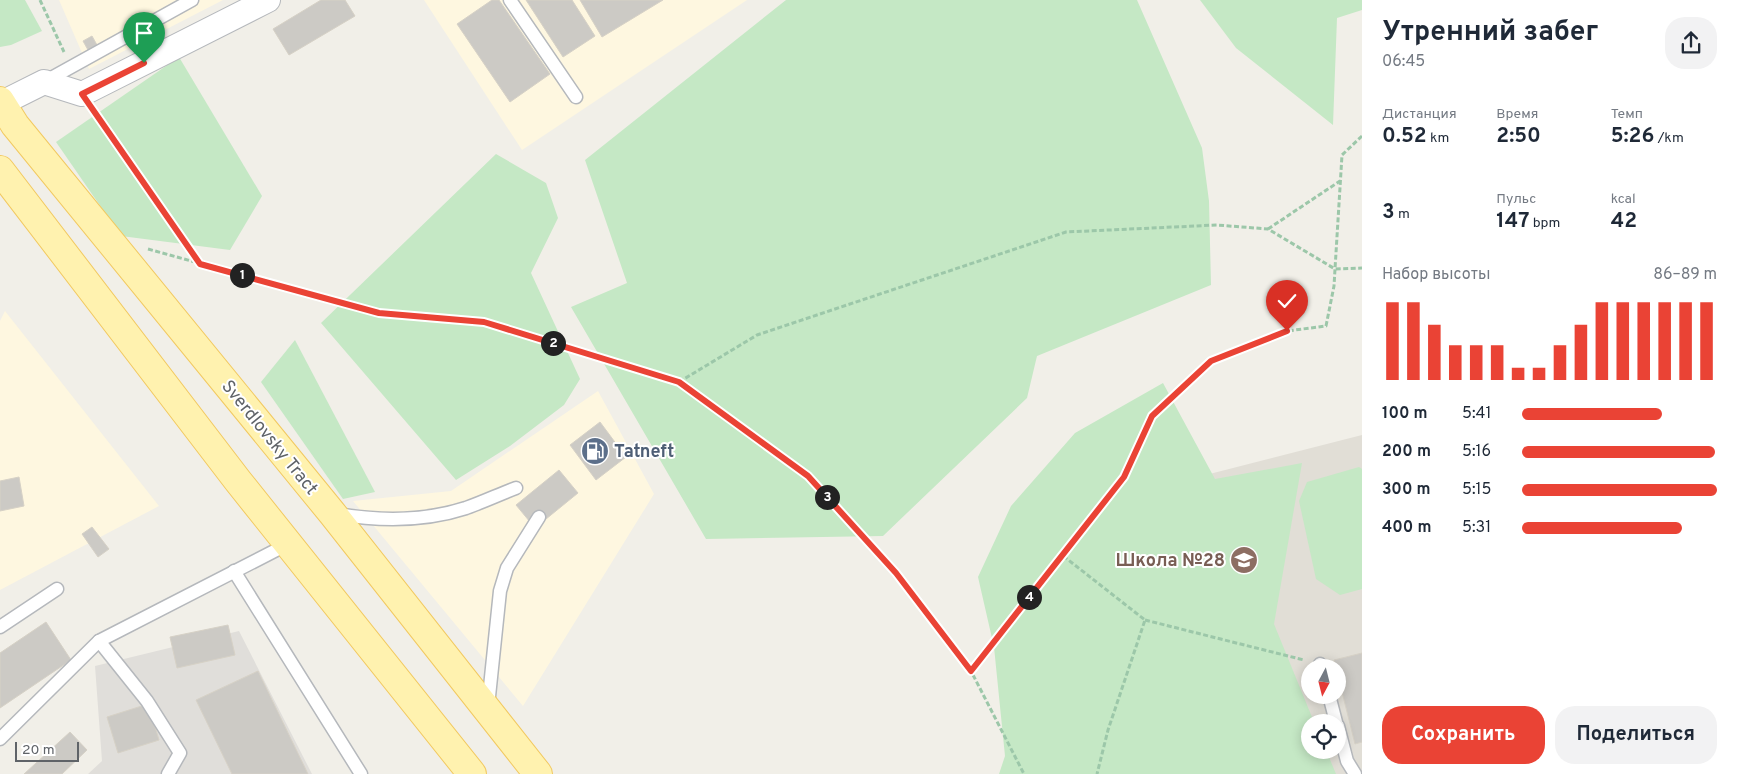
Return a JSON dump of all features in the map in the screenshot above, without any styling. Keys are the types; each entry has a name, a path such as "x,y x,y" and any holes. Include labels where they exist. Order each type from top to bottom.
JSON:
{"main road":[{"name":"Sverdlovsky Tract","path":"1,102 15,126 332,513 538,774"},
{"path":"0,170 288,544 472,774"}],"street":[{"path":"1,102 44,82 82,94 268,0"}],"lane":[{"path":"44,82 192,0"},
{"path":"510,0 576,97"},
{"path":"332,513 363,517 427,517 466,508 516,488"},
{"path":"488,709 500,590 507,568 539,517"},
{"path":"0,739 99,641 288,544"},
{"path":"234,572 361,774"},
{"path":"0,627 58,589"},
{"path":"99,641 147,701 180,753 168,774"},
{"path":"1346,757 1355,774"}],"path":[{"path":"40,0 71,67"},
{"path":"82,94 200,264"},
{"path":"971,671 1124,477 1152,416 1211,361 1287,331 1326,326 1334,286 1342,155 1362,136"},
{"path":"1268,229 1341,180"},
{"path":"679,382 758,335 1066,232 1217,225 1268,229 1335,268 1362,268"},
{"path":"144,248 379,313 484,322 679,382 808,476 896,573 971,671 1024,774"},
{"path":"1062,554 1145,620 1301,661"},
{"path":"1097,774 1108,730 1145,620"}],"shaded area":[{"path":"59,0 223,0 89,69"},
{"path":"424,0 747,0 522,150"},
{"path":"5,311 159,506 0,590 0,321"},
{"path":"598,391 654,494 523,706 353,501 451,491"},
{"name":"Школа №28","path":"1362,435 1362,774 1193,774 1108,500"},
{"path":"239,631 312,774 88,774 102,761 95,666"}],"green space":[{"path":"0,0 25,0 42,31 11,45 0,47"},
{"path":"786,0 1137,0 1202,148 1209,201 1211,285 1037,356 1027,398 883,536 706,539 571,307 627,283 585,160"},
{"path":"1200,0 1362,0 1362,10 1337,18 1333,125 1236,48"},
{"path":"179,57 262,196 230,250 121,236 56,142"},
{"path":"496,154 546,183 558,218 531,273 580,379 564,405 510,446 456,480 321,323"},
{"path":"295,340 375,492 343,499 261,382"},
{"path":"1163,383 1215,479 1302,463 1274,624 1301,690 1301,704 1307,704 1311,714 1301,714 1301,759 1330,759 1336,774 999,774 1005,756 994,647 978,577 1011,506 1075,433"},
{"path":"1359,467 1362,469 1362,589 1340,595 1316,579 1299,501 1307,482"}],"building":[{"path":"321,0 345,0 355,16 289,55 273,29"},
{"path":"492,0 499,0 550,74 510,102 457,24"},
{"path":"526,0 572,0 595,36 563,57"},
{"path":"580,0 663,0 602,37"},
{"path":"92,36 97,45 88,50 83,41"},
{"path":"600,422 626,457 596,480 570,445"},
{"path":"559,470 578,493 535,528 516,505"},
{"path":"19,477 24,506 0,511 0,481"},
{"path":"92,527 109,549 98,557 82,534"},
{"path":"46,622 71,660 0,708 0,653"},
{"path":"228,625 235,655 177,668 170,637"},
{"path":"1362,653 1362,742 1355,744 1345,704 1346,659 1338,659"},
{"path":"258,671 308,774 232,774 196,700"},
{"path":"148,704 159,740 118,753 107,717"},
{"path":"70,732 87,750 62,774 24,774"}],"place":[{"name":"Tatneft","path":"595,451"},
{"name":"Школа №28","path":"1244,560"}],"route":[{"path":"144,63 82,94 200,264 379,313 484,322 679,382 808,476 896,573 971,671 1124,477 1152,416 1211,361 1287,331"}]}
